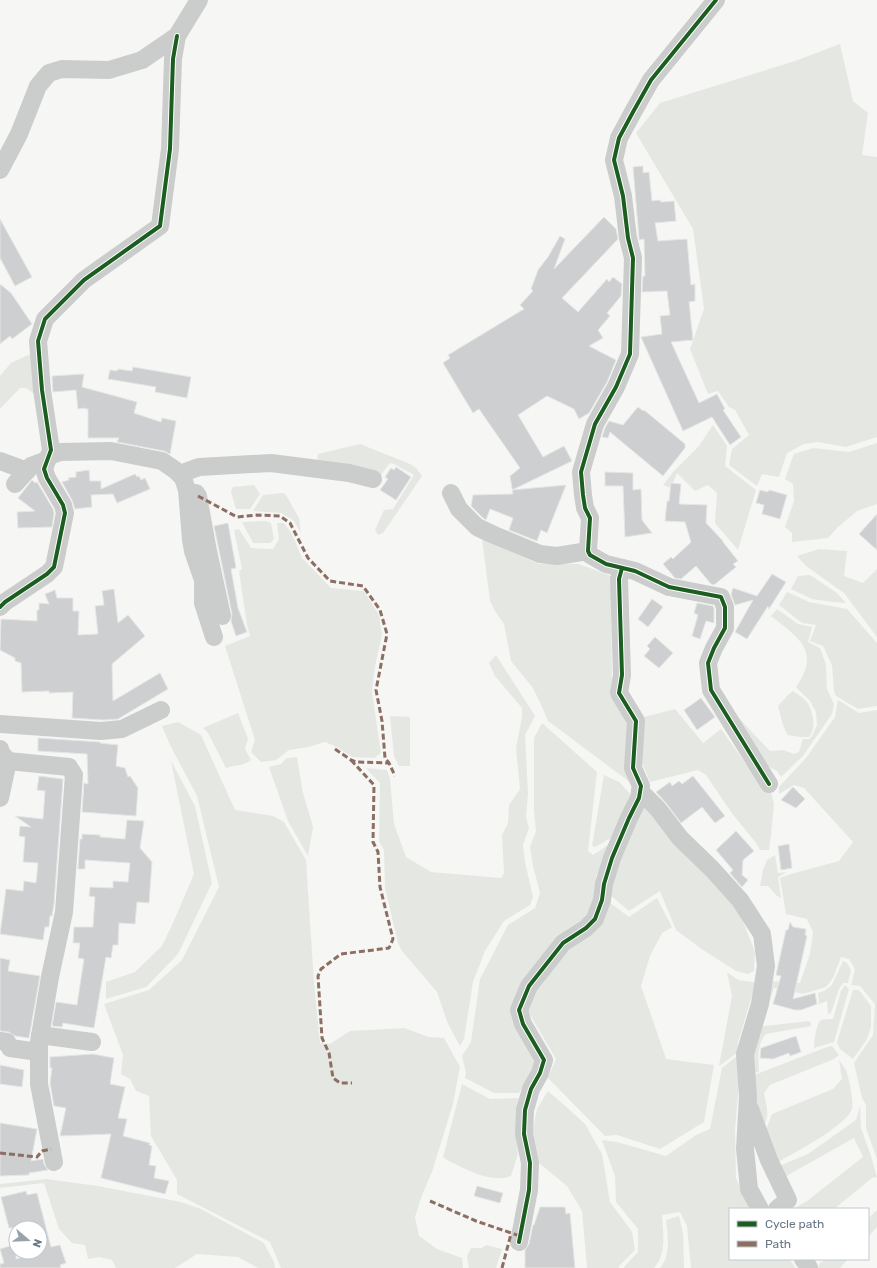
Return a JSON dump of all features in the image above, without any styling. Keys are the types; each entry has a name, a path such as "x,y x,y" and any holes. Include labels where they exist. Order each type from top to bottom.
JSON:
{"street":[{"path":"0,606 47,574 54,567 65,513 63,505 47,478 44,469 51,450 42,390 38,341 45,319 84,280 160,226 170,149 173,59 177,36 200,0"},
{"path":"716,0 651,80 619,138 614,160 623,196 628,238 633,258 630,354 616,387 595,424 581,472 585,508 590,518 588,551 590,555 606,564 635,571 669,587 721,597 725,607 725,628 708,663 711,690 768,784"},
{"path":"0,170 19,134 38,86 49,73 62,69 109,70 142,60 177,36"},
{"path":"15,484 32,466 60,452 112,451 162,461 183,482 194,490 198,496 222,616"},
{"path":"0,460 27,471"},
{"path":"183,482 199,467 271,463 349,473 372,479"},
{"path":"183,482 193,551 203,580 203,603 214,637"},
{"path":"451,493 460,509 477,527 494,535 540,554 557,556 588,551"},
{"path":"519,1242 529,1190 530,1163 524,1134 525,1110 531,1090 540,1073 544,1060 523,1024 519,1010 529,986 563,943 586,928 595,918 602,900 604,884 612,858 628,818 639,798 641,786 633,768 636,721 619,693 622,675 619,579 622,568"},
{"path":"0,724 112,731 122,730 161,710"},
{"path":"0,798 4,755 69,767 74,775 64,912 50,977 39,1044 39,1084 54,1162"},
{"path":"640,791 658,809 680,838 712,869 740,900 762,934 766,966 760,1004 745,1054 747,1100 745,1149 749,1188 759,1208"},
{"path":"0,1041 7,1042 10,1048 39,1044 92,1042"},
{"path":"747,1100 769,1160 788,1200 778,1208"}],"shaded area":[{"path":"840,44 853,101 868,113 862,155 877,157 877,437 846,447 818,442 804,444 787,453 779,477 762,474 757,486 729,465 732,449 749,435 735,410 729,407 718,391 708,394 690,349 704,309 693,229 636,133 660,103 795,61"},
{"path":"33,353 37,396 26,388 20,388 0,409 0,376 11,363"},
{"path":"713,425 727,446 725,466 756,490 738,550 715,523 717,493 708,485 695,491 677,473 671,488 663,485 674,471 699,446"},
{"path":"877,443 877,504 857,511 838,527 828,538 792,542 792,533 785,527 794,501 793,484 785,479 794,454 813,448 849,452"},
{"path":"360,444 410,464 416,468 422,476 383,533 378,535 375,530 384,510 393,509 414,475 390,463 380,476 317,460 318,454"},
{"path":"254,485 260,494 250,509 236,509 231,492 233,487"},
{"path":"283,493 286,495 299,518 301,533 293,520 281,513 253,511 263,495"},
{"path":"266,521 271,523 274,539 270,543 253,543 242,522"},
{"path":"277,523 284,523 292,534 302,558 331,588 364,591 379,615 382,635 375,666 372,692 381,753 374,758 352,757 337,747 325,742 289,750 276,760 261,762 251,752 255,740 225,646 250,636 239,571 242,569 234,530 239,529 251,548 273,549 279,539"},
{"path":"482,539 539,564 579,564 611,576 612,696 629,723 631,783 548,721 533,688 511,661 504,624 490,601"},
{"path":"819,549 847,551 844,576 863,583 877,569 877,637 844,593 806,566 797,556"},
{"path":"810,575 837,593 846,603 812,599 791,589 798,576"},
{"path":"787,592 809,602 847,609 877,643 877,706 858,709 836,696 834,691 832,665 823,646 810,641 816,625 802,623 779,605"},
{"path":"777,609 798,624 812,627 808,642 820,648 826,665 827,689 834,704 832,714 803,756 781,777 777,771 769,767 731,715 735,714 770,751 783,750 794,754 799,752 803,739 809,739 812,736 817,725 816,712 810,701 796,687 807,664 803,646 790,631 771,616"},
{"path":"496,655 535,716 525,735 528,794 526,817 529,828 523,845 525,862 533,897 530,905 504,921 485,951 473,982 464,1039 460,1046 448,1024 437,992 402,951 398,943 385,888 384,850 379,841 380,783 366,768 387,770 390,779 394,824 406,857 431,872 501,878 504,873 502,835 508,823 509,805 520,789 516,748 522,717 522,708 495,676 489,663"},
{"path":"793,691 805,700 811,709 813,729 809,737 788,735 783,725 778,706"},
{"path":"838,700 859,713 877,710 877,1159 866,1128 866,1105 862,1098 854,1063 873,1035 875,1004 860,986 851,985 855,969 849,959 841,957 833,978 826,987 803,994 774,988 770,1000 767,1001 771,981 800,983 810,954 813,932 807,919 786,914 780,878 839,861 853,842 804,788 794,785 779,794 779,787 806,758 835,717"},
{"path":"675,709 703,743 721,729 764,789 771,792 774,804 769,850 760,850 731,812 706,775 698,770 650,782 642,763 644,717"},
{"path":"238,713 248,739 245,749 251,760 226,768 208,733 203,728"},
{"path":"390,716 410,717 410,766 399,766 394,756"},
{"path":"178,722 201,735 235,810 273,816 284,822 306,860 314,983 320,1043 330,1044 350,1031 404,1028 429,1037 444,1038 460,1067 453,1104 432,1172 422,1195 415,1217 419,1236 437,1249 462,1258 463,1268 281,1268 270,1242 177,1194 177,1180 151,1136 149,1096 136,1091 130,1079 121,1074 123,1055 104,1004 149,990 182,960 219,887 197,796 170,745 162,726"},
{"path":"542,723 597,772 588,851 593,855 611,843 596,877 595,895 589,913 559,935 515,1003 536,1061 532,1073 519,1093 494,1093 465,1078 466,1073 462,1056 471,1042 480,979 508,925 535,908 540,893 530,847 536,831 534,811 534,738"},
{"path":"297,757 303,793 313,827 308,856 288,821 269,767 281,764 287,758"},
{"path":"171,761 195,806 212,883 178,954 146,987 106,999 106,982 135,972 162,946 194,874"},
{"path":"604,775 619,782 633,797 614,836 595,847 592,846"},
{"path":"645,803 689,856 739,911 755,952 754,971 748,974 736,971 703,950 676,930 660,891 629,911 609,894 612,877"},
{"path":"775,855 778,873 787,872 778,877 781,898 777,896 768,886 760,886 763,870 767,860"},
{"path":"657,898 672,927 662,933 650,956 641,986 666,1059 714,1065 704,1122 660,1149 617,1135 605,1136 548,1078 556,1059 528,1011 530,999 563,955 598,927 609,902 629,917"},
{"path":"843,961 847,963 851,970 848,983 843,983 839,989 831,1013 828,1014 827,1001 819,1004 818,993 824,991 832,985"},
{"path":"727,972 738,980 754,982 754,989 738,1042 737,1053 719,1066 732,996"},
{"path":"845,985 849,989 834,1042 814,1048 817,1026 822,1020 833,1019 841,991"},
{"path":"853,990 859,990 871,1006 871,1027 867,1039 853,1059 840,1049 837,1042"},
{"path":"809,1021 811,1026 766,1034 761,1042 758,1056 759,1071 753,1074 752,1070 757,1031 761,1027"},
{"path":"832,1046 839,1055 834,1059 770,1085 764,1093 767,1106 767,1118 763,1126 756,1109 754,1075"},
{"path":"737,1056 740,1074 735,1129 736,1178 750,1208 729,1208 729,1260 790,1260 796,1268 691,1268 687,1226 680,1212 662,1215 663,1250 654,1268 624,1268 638,1252 638,1229 616,1202 615,1176 602,1140 617,1142 666,1156 696,1135 710,1129 722,1068"},
{"path":"839,1060 846,1070 852,1096 852,1109 841,1123 808,1145 780,1161 776,1158 763,1131 767,1127 772,1114 833,1089 842,1079"},
{"path":"462,1084 490,1099 518,1098 518,1154 511,1176 504,1178 487,1177 470,1171 443,1157"},
{"path":"548,1091 585,1124 602,1154 610,1202 632,1232 635,1250 619,1266 619,1268 587,1268 582,1211 567,1186 539,1163 532,1135 537,1109"},
{"path":"860,1106 861,1128 877,1177 872,1178 835,1208 795,1208 807,1201 863,1157 854,1138 788,1175 785,1179 779,1166 808,1154 856,1120"},
{"path":"46,1179 98,1186 181,1202 201,1209 264,1243 274,1262 275,1268 258,1268 238,1257 197,1254 175,1268 116,1268 112,1260 99,1257 88,1259 85,1245 72,1243 59,1229 44,1183 0,1188 0,1184"},
{"path":"877,1210 877,1227 869,1236 869,1218"},
{"path":"679,1216 683,1233 684,1268 660,1268 666,1258 668,1245 666,1220"},
{"path":"486,1245 502,1249 496,1268 469,1268 467,1256 471,1248 482,1248"},
{"path":"824,1260 847,1260 840,1268 818,1268 819,1264"}],"building":[{"path":"643,166 643,173 649,172 652,201 674,201 676,221 655,223 658,241 687,239 691,285 695,284 695,301 689,302 693,340 671,342 699,403 717,394 725,409 723,410 741,437 730,445 712,417 683,431 641,337 662,334 660,316 670,315 667,291 642,292 643,276 645,276 644,239 639,240 633,167"},
{"path":"604,217 616,229 618,239 562,298 578,312 607,279 609,282 613,277 622,284 621,296 607,313 610,316 598,330 603,338 589,346 616,360 607,382 589,413 579,419 574,409 547,396 518,415 543,457 564,446 572,461 512,490 510,476 520,468 479,409 473,413 443,363 450,358 448,355 524,309 520,305 533,291 531,289 538,270 548,257 560,236 565,239 554,269"},
{"path":"0,219 32,277 15,286 0,258"},
{"path":"0,284 11,293 32,324 12,339 10,336 0,344"},
{"path":"133,367 191,377 187,398 155,392 156,387 108,379 110,370 117,371 118,369 132,371"},
{"path":"84,374 82,387 137,402 134,413 161,422 162,418 176,421 170,454 164,451 117,442 119,438 88,438 88,409 78,409 76,390 53,392 52,376"},
{"path":"638,407 643,411 644,410 685,444 685,448 663,476 610,432 608,438 602,437 609,421 623,425"},
{"path":"396,467 411,477 396,500 380,490 388,479 385,477 391,468 394,470"},
{"path":"89,470 90,481 101,481 101,489 135,474 137,477 139,476 141,480 145,478 150,489 117,503 113,494 91,495 92,507 75,509 72,500 62,482 69,480 68,478 76,477 76,472"},
{"path":"605,472 633,473 633,490 641,489 642,520 652,533 625,537 623,486 605,486"},
{"path":"32,480 35,483 37,482 53,509 54,513 52,527 18,528 17,512 35,511 18,498"},
{"path":"671,483 681,484 679,504 707,505 706,523 723,541 738,561 733,564 736,567 714,585 711,584 696,566 681,579 675,578 663,564 671,557 673,559 691,542 685,522 665,521"},
{"path":"566,485 547,533 541,530 537,541 509,530 513,518 490,509 486,520 471,506 473,495 513,494 512,490"},
{"path":"760,490 768,492 769,490 787,495 780,519 762,514 764,505 756,503"},
{"path":"877,514 877,550 859,534"},
{"path":"228,523 236,568 231,569 238,608 247,632 236,636 231,621 232,614 214,526"},
{"path":"772,574 786,582 769,609 768,606 747,639 735,632 753,600 735,605 731,594 733,588 757,596"},
{"path":"114,589 118,623 128,615 145,636 112,664 113,701 160,673 168,689 118,719 103,720 72,718 73,692 22,692 21,663 15,661 15,658 0,650 1,619 37,621 37,610 39,610 39,603 49,604 45,594 55,590 57,598 73,598 73,611 79,611 78,635 98,634 95,606 104,605 102,591"},
{"path":"652,599 663,607 648,627 638,619"},
{"path":"697,603 713,606 714,609 714,623 706,621 700,639 692,636 698,615 694,613"},
{"path":"655,637 673,653 659,668 644,656 650,649 647,646"},
{"path":"701,698 715,717 697,730 684,710"},
{"path":"38,738 100,742 118,745 116,766 125,768 128,777 130,776 138,788 136,816 82,812 84,783 88,784 87,754 38,751"},
{"path":"39,776 63,779 54,904 52,916 50,916 49,927 45,927 43,940 0,934 6,889 23,891 24,881 36,883 38,863 23,862 25,837 19,836 20,826 31,827 15,816 43,819 45,791 37,790"},
{"path":"693,776 725,816 715,823 702,807 681,823 656,792 670,782 672,786 679,781 682,784"},
{"path":"793,787 805,799 796,808 781,800"},
{"path":"127,820 144,821 140,848 152,862 149,903 137,902 135,924 119,923 118,945 113,945 111,958 106,957 94,1028 63,1023 62,1027 52,1026 56,1002 77,1005 84,959 78,958 80,943 73,943 74,927 93,927 95,897 89,896 90,887 113,888 113,881 128,882 130,863 85,860 85,869 78,869 80,839 82,839 82,834 125,839"},
{"path":"736,831 754,851 743,860 742,875 748,880 742,887 730,873 733,870 716,850"},
{"path":"789,844 792,868 781,870 778,846"},
{"path":"790,922 793,927 806,929 805,935 807,936 793,999 815,993 817,1004 801,1010 795,1010 773,1004 781,976 776,975 786,930 788,930"},
{"path":"0,958 10,960 8,971 40,976 29,1038 15,1036 9,1032 0,1031"},
{"path":"796,1036 801,1052 790,1056 789,1053 773,1059 760,1058 761,1048"},
{"path":"93,1054 114,1058 110,1084 125,1087 118,1118 127,1119 123,1136 150,1143 149,1145 152,1146 149,1165 156,1166 154,1178 169,1181 165,1194 101,1178 111,1134 60,1136 66,1108 54,1106 50,1083 52,1068 50,1068 50,1057"},
{"path":"0,1065 24,1070 22,1087 0,1084"},
{"path":"0,1123 37,1129 31,1161 43,1159 48,1170 29,1173 29,1175 0,1176"},
{"path":"477,1186 503,1193 500,1203 474,1196"},
{"path":"26,1191 27,1195 37,1193 44,1220 8,1220 8,1224 1,1197"},
{"path":"540,1207 565,1207 566,1214 570,1213 575,1268 525,1268 525,1250 529,1244 533,1225"},
{"path":"48,1235 51,1247 60,1245 66,1263 60,1265 61,1268 0,1268 0,1264 4,1263 0,1249 8,1246 8,1260 48,1260"}],"marked path":[{"path":"198,496 237,517 257,515 280,516 290,523 308,558 330,581 363,586 380,610 387,634 376,690 382,721 385,758 395,776"},
{"path":"335,749 356,762 389,763"},
{"path":"351,760 374,785 373,842 378,852 380,887 393,939 389,948 341,954 321,969 318,976 322,1038 329,1053 333,1078 340,1083 352,1083"},
{"path":"0,1153 37,1157 42,1151 51,1149"},
{"path":"430,1201 476,1221 520,1236"},
{"path":"502,1268 511,1234"}],"cycle path":[{"path":"716,0 651,80 619,138 614,160 623,196 628,238 633,258 630,354 616,387 595,424 581,472 585,508 590,518 588,551 590,555 606,564 635,571 669,587 721,597 725,607 725,628 708,663 711,690 769,784"},
{"path":"0,607 5,602 47,574 54,567 65,513 63,505 47,478 44,469 51,450 42,390 38,341 45,319 84,280 160,226 170,149 173,59 177,36"},
{"path":"519,1242 529,1190 530,1163 524,1134 525,1110 531,1089 540,1073 544,1060 523,1024 519,1010 529,986 563,943 586,928 595,919 602,900 604,884 612,858 639,798 641,786 633,768 636,721 619,693 622,675 619,579 622,568"}]}
